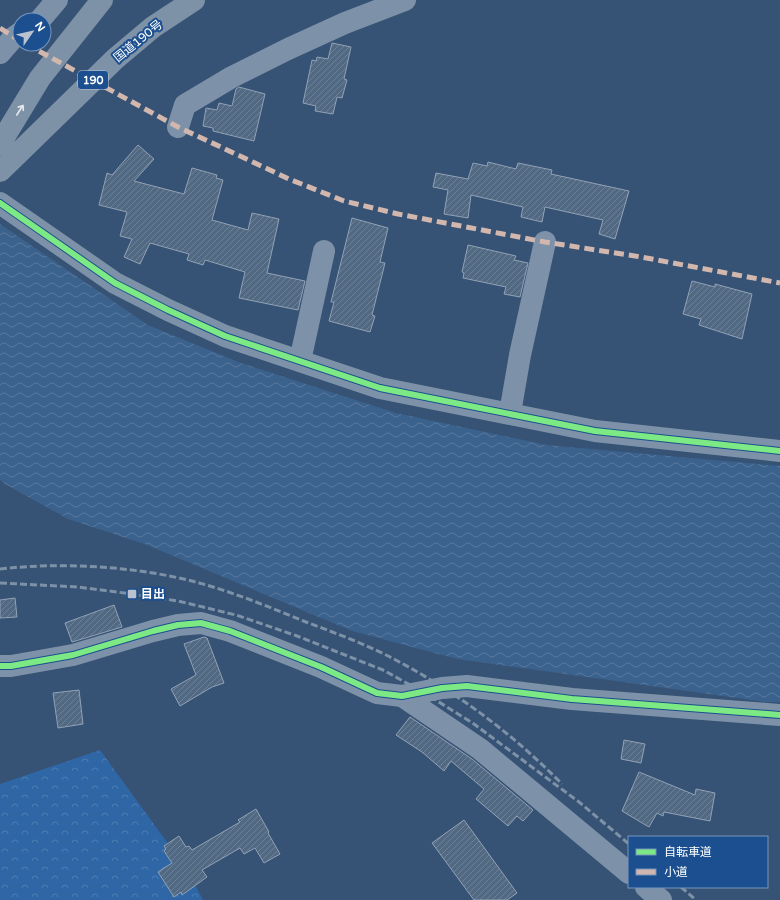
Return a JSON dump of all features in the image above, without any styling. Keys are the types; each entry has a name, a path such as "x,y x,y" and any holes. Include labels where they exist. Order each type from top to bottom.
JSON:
{"highway":[{"path":"0,144 40,78 102,0"},
{"name":"国道190号","path":"0,171 115,59 152,27 194,0"}],"street":[{"path":"47,12 57,0"},
{"path":"178,127 185,105 232,77 345,23 405,0"},
{"path":"0,53 12,39"},
{"path":"0,203 115,283 168,310 225,336 380,388 595,431 780,451"},
{"path":"510,413 520,355 545,242"},
{"path":"300,361 324,251"},
{"path":"0,666 11,666 73,655 153,631 178,625 202,623 230,632 321,667 377,693 402,696 442,688 467,686 572,699 780,715"},
{"path":"402,696 480,749 628,872"},
{"path":"647,888 661,900"}],"green space":[{"path":"100,750 188,871 203,900 0,900 0,784"}],"water":[{"path":"0,224 148,325 241,363 396,413 547,445 780,466 780,702 765,702 457,659 352,631 147,545 68,519 5,484 0,480"}],"building":[{"path":"332,43 351,47 344,79 347,80 342,98 337,97 333,114 315,111 316,106 303,103 312,60 316,61 317,57 328,59"},
{"path":"239,87 265,94 254,141 213,131 213,128 203,126 206,108 217,110 219,103 232,106 236,89"},
{"path":"138,145 154,159 134,181 184,194 192,168 217,175 216,178 223,180 212,220 248,230 252,213 279,219 267,273 305,281 298,310 239,298 245,272 205,260 203,265 187,260 189,254 150,243 140,264 124,257 132,239 120,236 127,212 99,205 107,173 112,175"},
{"path":"488,162 516,169 518,163 552,170 551,174 629,191 615,239 599,234 603,220 545,207 542,222 521,217 523,207 471,195 468,218 444,214 448,190 433,187 436,173 468,179 473,163 487,166"},
{"path":"352,218 388,228 380,262 385,263 372,315 375,316 370,332 329,321 334,302 331,302"},
{"path":"468,245 516,256 514,260 528,263 520,297 504,294 506,287 463,278 464,273 462,272"},
{"path":"692,281 715,287 715,284 752,294 742,339 699,325 701,319 683,314"},
{"path":"15,598 17,617 0,618 0,600"},
{"path":"114,605 122,627 72,642 65,623"},
{"path":"204,637 207,638 224,683 212,687 180,706 171,689 196,675 184,644"},
{"path":"79,690 83,724 58,728 53,693"},
{"path":"410,717 472,759 533,810 523,821 517,816 508,826 476,799 484,789 451,761 444,771 422,752 396,735"},
{"path":"624,740 645,744 641,763 621,759"},
{"path":"639,772 695,795 696,789 715,793 710,821 664,812 663,816 657,813 649,827 622,811"},
{"path":"256,809 280,854 264,863 255,848 244,854 240,848 202,870 207,877 182,895 181,892 174,897 158,872 172,863 164,851 166,849 164,846 179,836 186,847 189,846 192,850 240,822 238,820"},
{"path":"464,820 517,893 507,900 474,900 432,843"}],"railway":[{"path":"0,569 47,566 121,569 192,581 250,600 361,643 392,658 438,684 503,730 562,784"},
{"path":"0,583 78,587 178,601 236,615 297,636 383,670 423,692 474,724 579,802 628,843"},
{"path":"682,888 696,900"}],"marked path":[{"path":"0,28 12,36"},
{"path":"41,52 178,127 289,179 344,201 398,214 545,242 641,257 780,283"}],"cycle path":[{"path":"0,203 115,283 168,310 225,336 380,388 595,431 780,451"},
{"path":"0,666 11,666 73,655 153,631 178,625 201,623 230,631 321,667 377,693 402,696 442,688 467,686 572,699 780,715"}],"place":[{"name":"目出","path":"132,594"}]}
